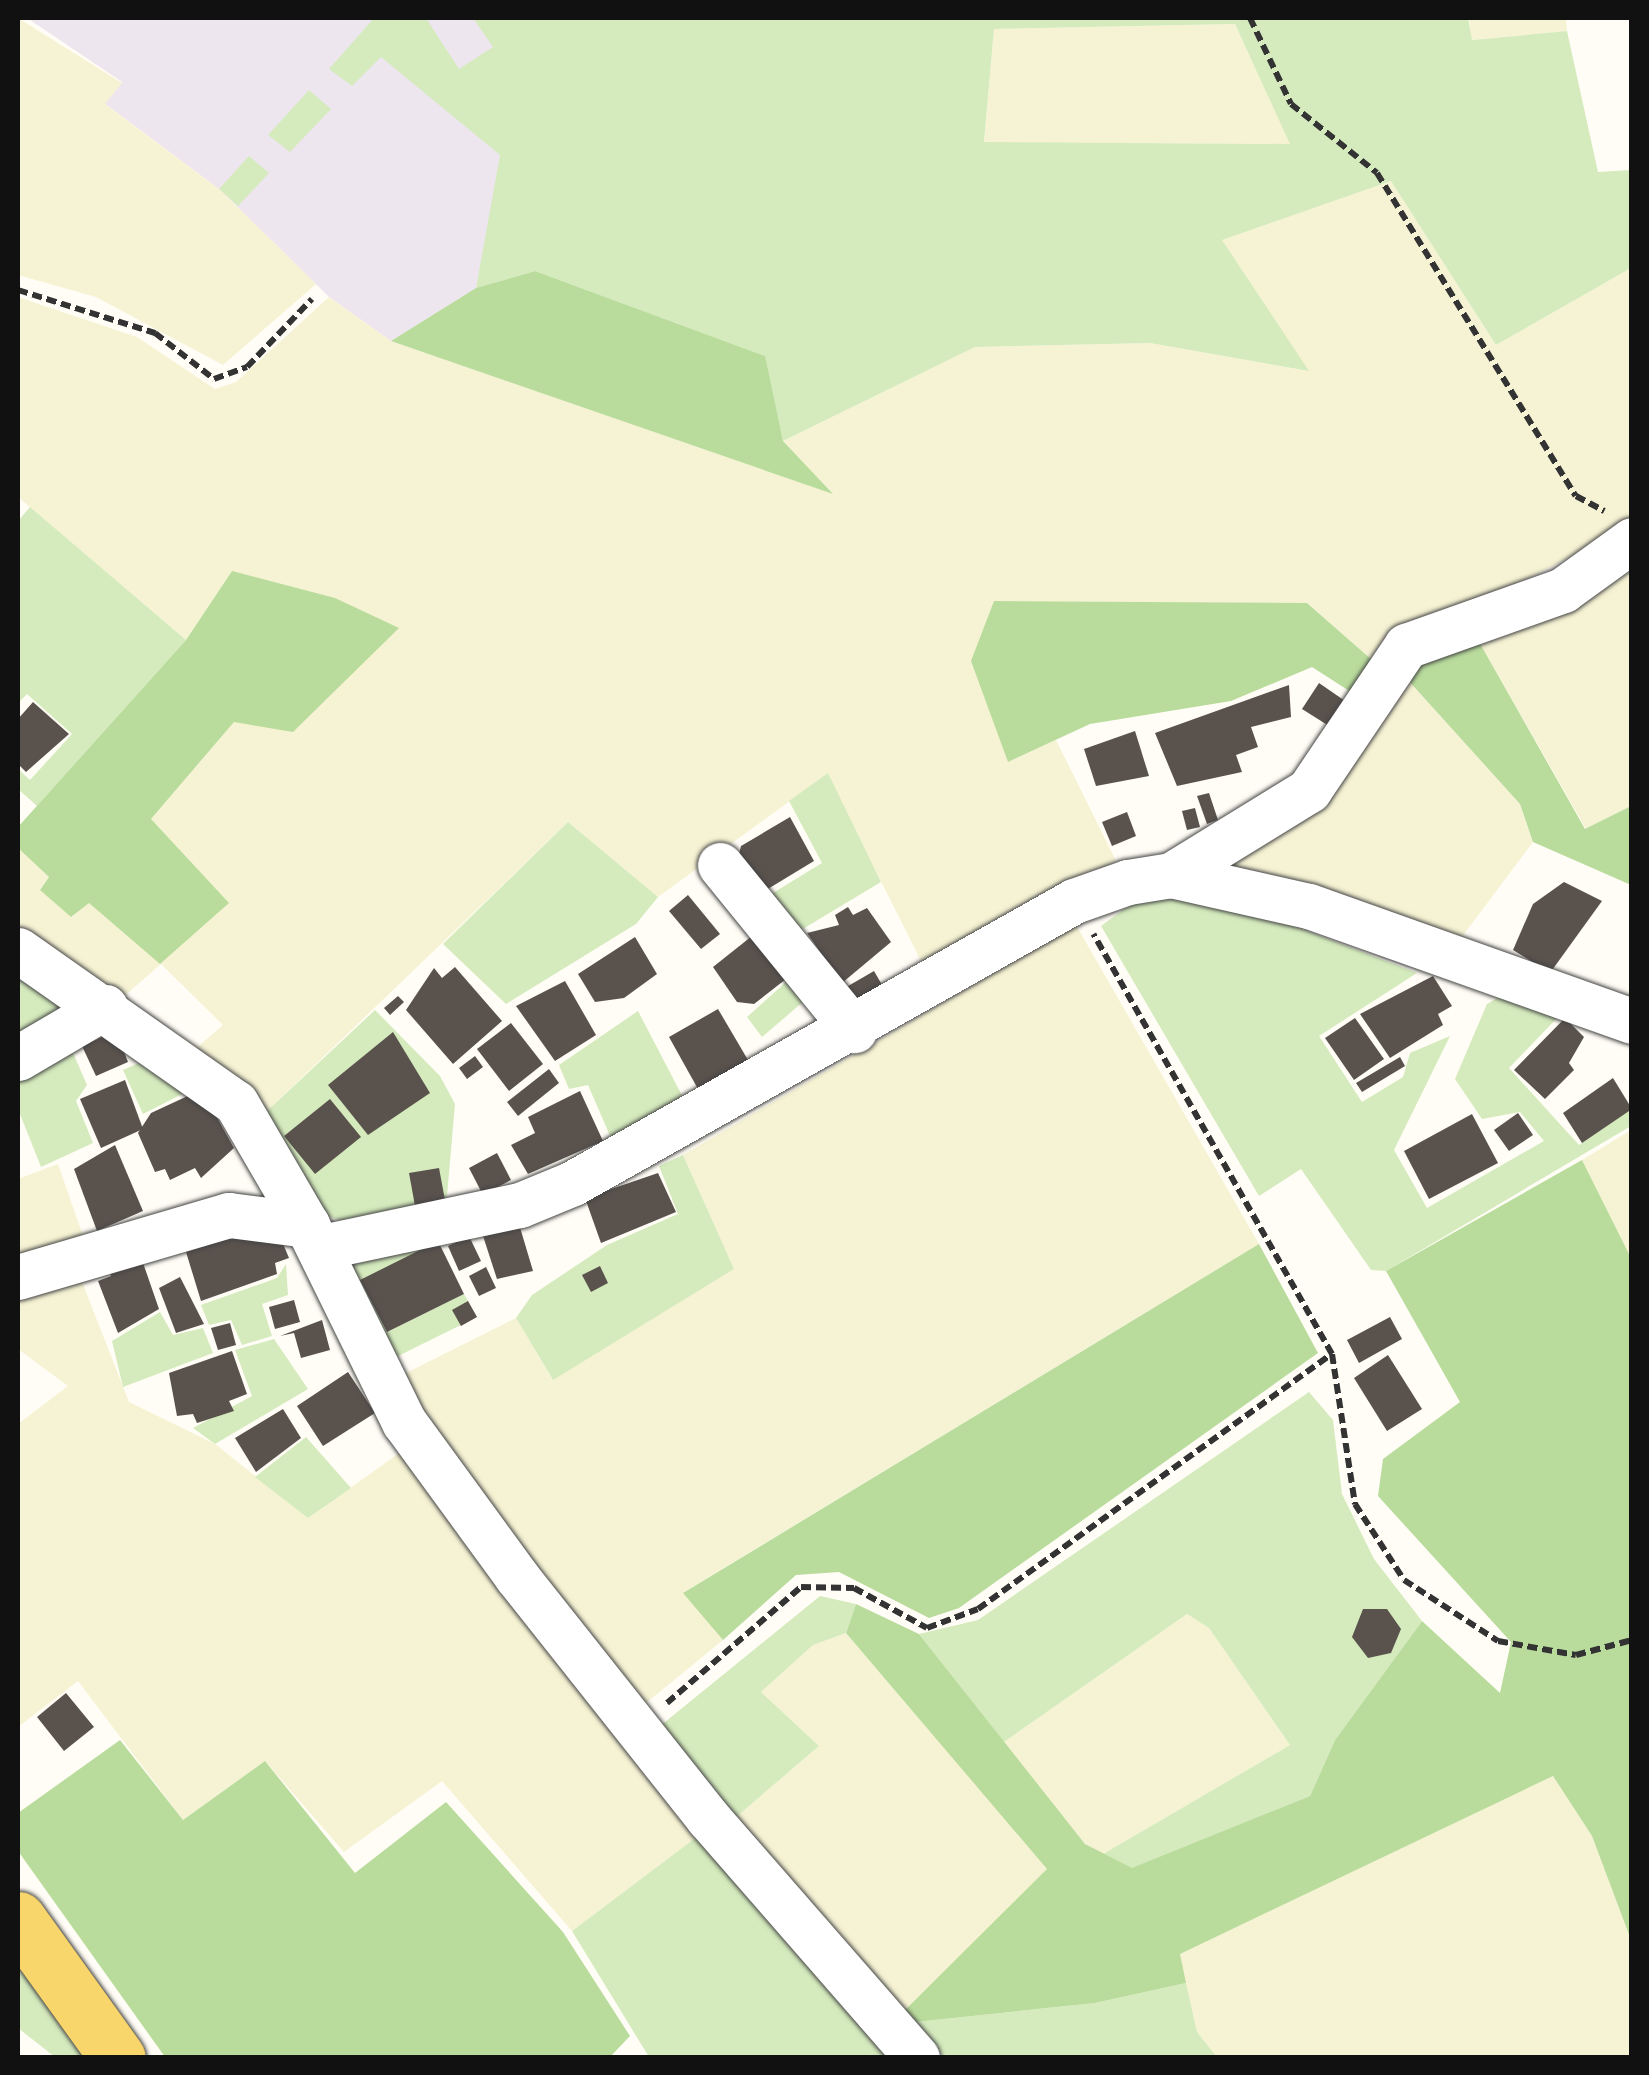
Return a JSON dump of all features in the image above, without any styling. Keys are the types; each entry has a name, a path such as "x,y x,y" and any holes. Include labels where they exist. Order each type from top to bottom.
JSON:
{"main road":[{"path":"18,1919 118,2058"}],"street":[{"path":"18,1276 229,1215 315,1236 520,1205 854,1030 1074,902 1172,875 1310,790 1406,646 1564,590 1628,530"},
{"path":"720,864 854,1030"},
{"path":"1172,875 1309,906 1632,1022"},
{"path":"18,950 105,1007 236,1103 315,1236 404,1422 639,1733 917,2058"},
{"path":"18,1058 105,1007"}],"path":[{"path":"1250,18 1291,104 1377,173 1397,201 1576,496 1628,530"},
{"path":"18,290 155,333 214,379 247,366 312,299"},
{"path":"1074,902 1332,1354 1355,1504 1404,1580 1498,1641 1576,1656 1632,1640"},
{"path":"639,1733 801,1587 854,1588 927,1628 978,1609 1332,1354"}],"shaded area":[{"path":"18,18 122,83 105,104 219,189 316,284 223,365 96,297 18,275"},
{"path":"27,18 531,18 476,288 391,341 329,297 219,189 104,103 122,82"},
{"path":"1469,18 1566,18 1567,31 1471,40"},
{"path":"1235,24 1291,144 984,143 994,29"},
{"path":"1391,181 1496,345 1631,268 1631,525 1372,660 1307,603 1008,762 1056,740 1116,861 924,967 827,774 658,897 568,822 266,1112 191,1053 223,1025 161,964 122,998 18,931 18,848 49,877 40,889 72,917 88,902 160,963 151,819 234,722 232,571 186,640 18,497 18,297 137,337 215,389 236,382 329,297 391,341 831,493 783,441 975,347 1150,343 1308,371 1221,240"},
{"path":"1631,562 1631,806 1586,829 1478,640 1607,587"},
{"path":"1407,679 1520,804 1533,842 1458,942 1234,866 1231,851"},
{"path":"1076,925 1259,1244 684,1592 723,1640 640,1708 394,1379 516,1318 552,1379 734,1269 683,1155"},
{"path":"1631,1130 1631,1258 1582,1160"},
{"path":"58,1164 84,1239 18,1261 18,1179"},
{"path":"79,1274 129,1402 215,1444 308,1518 405,1449 702,1833 572,1931 442,1781 344,1852 265,1761 183,1820 78,1681 18,1727 18,1424 68,1386 18,1349 18,1293"},
{"path":"1187,1614 1209,1628 1290,1745 1103,1854 1085,1844 1004,1742"},
{"path":"846,1633 1048,1869 903,2012 728,1824 819,1746 761,1692 813,1645"},
{"path":"1553,1776 1592,1836 1631,1940 1631,2057 1217,2057 1197,2032 1179,1954"}],"green space":[{"path":"374,18 426,18 459,69 493,47 473,18 1468,18 1472,40 1567,31 1598,172 1631,170 1631,268 1496,345 1391,181 1222,240 1309,371 1150,343 975,347 783,441 764,356 535,271 476,288 500,155 381,57 352,86 329,69","holes":["1235,24 1290,144 984,142 994,29"]},
{"path":"309,90 331,109 290,152 268,135"},
{"path":"249,156 269,173 238,206 219,189"},
{"path":"535,271 765,356 783,441 833,494 391,341 476,288"},
{"path":"30,507 186,640 37,806 18,789 18,769 30,780 72,734 27,694 18,703 18,521"},
{"path":"232,571 335,598 399,628 293,732 234,722 151,819 229,903 160,964 89,903 71,917 40,890 49,877 18,848 18,827 186,640"},
{"path":"994,601 1307,603 1372,660 1354,694 1312,667 1231,701 1090,724 1008,762 971,661"},
{"path":"1478,640 1585,829 1631,806 1631,885 1533,842 1520,804 1407,679 1425,660"},
{"path":"828,773 881,882 796,933 768,896 822,863 789,801"},
{"path":"568,822 658,897 636,924 506,1004 443,944"},
{"path":"1146,893 1208,893 1417,973 1319,1036 1362,1102 1403,1077 1410,1053 1450,1036 1394,1150 1427,1208 1544,1141 1520,1112 1482,1119 1455,1079 1487,1004 1501,996 1558,1017 1509,1068 1579,1145 1631,1109 1631,1126 1386,1271 1371,1270 1301,1169 1259,1196 1101,926"},
{"path":"18,967 73,1005 18,1044"},
{"path":"796,973 810,996 762,1037 747,1017"},
{"path":"375,1010 440,1076 455,1104 446,1207 354,1224 322,1215 266,1112"},
{"path":"638,1011 688,1107 614,1145 588,1085 569,1089 559,1065"},
{"path":"70,1046 87,1085 76,1101 93,1143 41,1167 18,1109 18,1070"},
{"path":"150,1058 192,1089 143,1114 123,1070"},
{"path":"683,1155 734,1269 553,1380 516,1318 532,1295 607,1245 678,1214 659,1166"},
{"path":"1582,1160 1631,1258 1631,1940 1592,1836 1553,1776 1180,1954 1186,1983 1095,2003 915,2022 903,2012 1047,1869 846,1633 856,1604 919,1634 1085,1844 1132,1868 1310,1796 1335,1740 1422,1621 1500,1693 1511,1642 1378,1496 1383,1459 1460,1402 1386,1271"},
{"path":"438,1241 361,1281 387,1332 464,1294 477,1317 390,1360 346,1263"},
{"path":"1259,1244 1318,1353 959,1608 929,1618 839,1572 796,1575 723,1640 683,1593"},
{"path":"286,1264 288,1295 262,1304 272,1336 242,1345 231,1320 209,1325 201,1305 277,1278"},
{"path":"160,1312 173,1335 203,1328 213,1353 123,1387 112,1341"},
{"path":"274,1339 308,1389 215,1444 193,1428 252,1396 235,1350"},
{"path":"1309,1392 1333,1420 1342,1494 1374,1559 1422,1621 1335,1740 1310,1796 1132,1869 1103,1854 1290,1745 1209,1628 1187,1614 1004,1742 919,1634 978,1620"},
{"path":"306,1437 351,1488 308,1518 255,1477"},
{"path":"820,1596 856,1604 846,1633 813,1645 761,1692 819,1746 728,1824 654,1731"},
{"path":"120,1740 183,1820 265,1761 355,1873 446,1802 563,1932 630,2036 609,2058 165,2057 18,1851 18,1813"},
{"path":"702,1833 899,2057 649,2057 572,1931"},
{"path":"18,1959 88,2057 55,2057 18,2028"},
{"path":"1186,1983 1197,2032 1217,2057 944,2057 915,2022 1095,2003"}],"building":[{"path":"1319,683 1348,703 1329,726 1302,709"},
{"path":"1289,685 1291,717 1251,727 1258,747 1236,755 1242,772 1177,786 1155,733"},
{"path":"33,702 69,734 26,772 18,764 18,719"},
{"path":"1135,731 1149,776 1096,786 1084,749"},
{"path":"1209,793 1218,820 1207,824 1197,796"},
{"path":"1195,808 1200,827 1187,830 1182,811"},
{"path":"1127,812 1136,836 1112,846 1102,822"},
{"path":"790,817 814,861 761,893 738,858 741,846"},
{"path":"1564,882 1602,901 1550,973 1513,950 1533,904"},
{"path":"688,895 720,934 701,949 669,911"},
{"path":"848,907 853,915 867,908 891,942 842,983 807,933 839,925 835,915"},
{"path":"757,932 786,979 754,1004 737,1002 713,967"},
{"path":"635,937 657,974 624,998 595,1002 578,974"},
{"path":"455,967 502,1021 453,1064 406,1010 434,968 442,978"},
{"path":"874,971 885,990 855,1008 843,989"},
{"path":"1433,976 1452,1006 1438,1014 1443,1025 1390,1058 1360,1014"},
{"path":"565,981 596,1035 555,1061 516,1006"},
{"path":"398,996 404,1002 390,1015 384,1008"},
{"path":"718,1009 748,1060 698,1089 669,1037"},
{"path":"1355,1018 1384,1059 1354,1080 1325,1038"},
{"path":"1565,1018 1584,1037 1569,1063 1574,1070 1545,1099 1514,1070"},
{"path":"511,1023 543,1064 509,1091 477,1049"},
{"path":"116,1031 128,1062 96,1076 82,1046"},
{"path":"393,1032 430,1093 368,1135 328,1085"},
{"path":"475,1056 483,1067 467,1079 459,1068"},
{"path":"1400,1057 1405,1066 1362,1092 1356,1083"},
{"path":"549,1069 559,1083 518,1116 507,1102"},
{"path":"1613,1078 1632,1109 1582,1143 1563,1113"},
{"path":"125,1080 143,1129 101,1148 80,1099"},
{"path":"580,1091 603,1141 528,1174 511,1145 535,1133 528,1117"},
{"path":"192,1094 210,1105 234,1148 201,1178 195,1168 170,1180 165,1169 155,1172 138,1133 151,1113"},
{"path":"330,1099 361,1137 315,1174 284,1136"},
{"path":"1518,1113 1533,1135 1509,1151 1494,1130"},
{"path":"1472,1114 1498,1163 1429,1199 1404,1151"},
{"path":"115,1145 143,1211 97,1231 74,1169"},
{"path":"497,1153 511,1180 483,1195 469,1168"},
{"path":"439,1168 445,1200 415,1206 409,1173"},
{"path":"658,1173 676,1212 601,1243 585,1198"},
{"path":"519,1224 533,1271 497,1279 483,1236"},
{"path":"262,1228 267,1243 281,1239 289,1258 275,1263 277,1274 201,1301 186,1252"},
{"path":"469,1236 481,1261 459,1271 448,1246"},
{"path":"438,1241 464,1294 387,1332 360,1280"},
{"path":"142,1260 159,1309 118,1333 98,1281 111,1276 108,1267"},
{"path":"600,1266 608,1283 591,1292 582,1275"},
{"path":"486,1267 496,1288 479,1296 469,1276"},
{"path":"180,1277 204,1324 176,1333 159,1288"},
{"path":"294,1300 300,1322 275,1329 269,1307"},
{"path":"468,1301 477,1317 461,1326 452,1310"},
{"path":"1390,1317 1402,1339 1359,1363 1347,1340"},
{"path":"322,1320 330,1350 301,1358 294,1333 280,1336"},
{"path":"230,1323 236,1345 218,1350 211,1328"},
{"path":"232,1351 247,1394 229,1401 234,1411 197,1423 193,1414 177,1416 169,1373"},
{"path":"1388,1355 1422,1409 1387,1431 1354,1378"},
{"path":"348,1372 375,1413 323,1446 297,1406"},
{"path":"283,1409 301,1438 256,1472 235,1438"},
{"path":"1363,1609 1387,1609 1401,1629 1391,1653 1368,1658 1352,1637"},
{"path":"66,1693 94,1727 64,1751 37,1717"}]}
